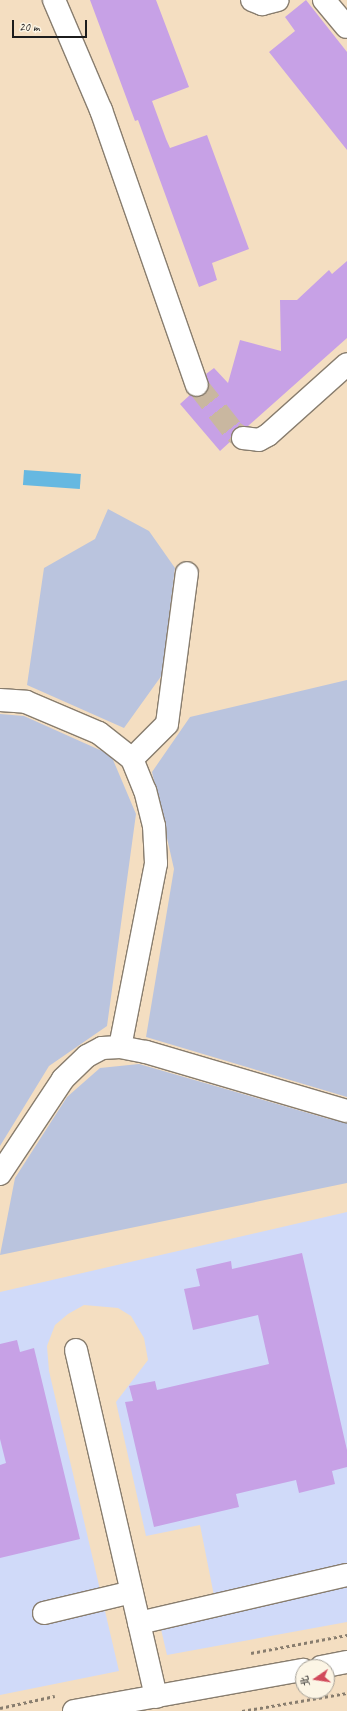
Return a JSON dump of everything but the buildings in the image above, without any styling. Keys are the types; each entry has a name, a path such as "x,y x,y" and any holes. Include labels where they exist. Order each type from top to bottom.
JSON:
{"street":[{"path":"54,0 101,110 197,385"},
{"path":"252,0 262,4 278,0"},
{"path":"324,0 347,27"},
{"path":"243,438 259,440 268,435 347,364"},
{"path":"132,759 167,724 187,573"},
{"path":"0,700 26,702 99,733 132,759 145,790 154,826 156,863 120,1046"},
{"path":"0,1174 64,1079 87,1056 102,1048 120,1046 347,1111"},
{"path":"76,1350 156,1697"},
{"path":"139,1623 347,1575"},
{"path":"44,1613 132,1592"},
{"path":"335,1664 347,1662"},
{"path":"74,1711 295,1671"}],"path":[{"path":"242,1711 347,1693"}],"shaded area":[{"path":"108,509 149,531 175,568 162,675 124,728 27,685 44,568 95,539"},
{"path":"347,680 347,1097 146,1037 174,869 152,772 190,717"},
{"path":"0,714 24,716 111,755 136,814 107,1026 49,1066 0,1146"},
{"path":"139,1064 329,1119 347,1121 347,1183 0,1255 15,1178 67,1097 100,1068"},
{"path":"347,1212 347,1622 167,1655 160,1625 217,1611 200,1525 146,1536 116,1402 148,1360 144,1338 131,1316 118,1308 84,1305 68,1314 55,1325 47,1346 49,1371 119,1671 0,1695 0,1292"}],"water":[{"path":"24,470 81,474 80,489 23,485"}],"tunnel":[{"path":"197,385 234,432 243,438"}]}
